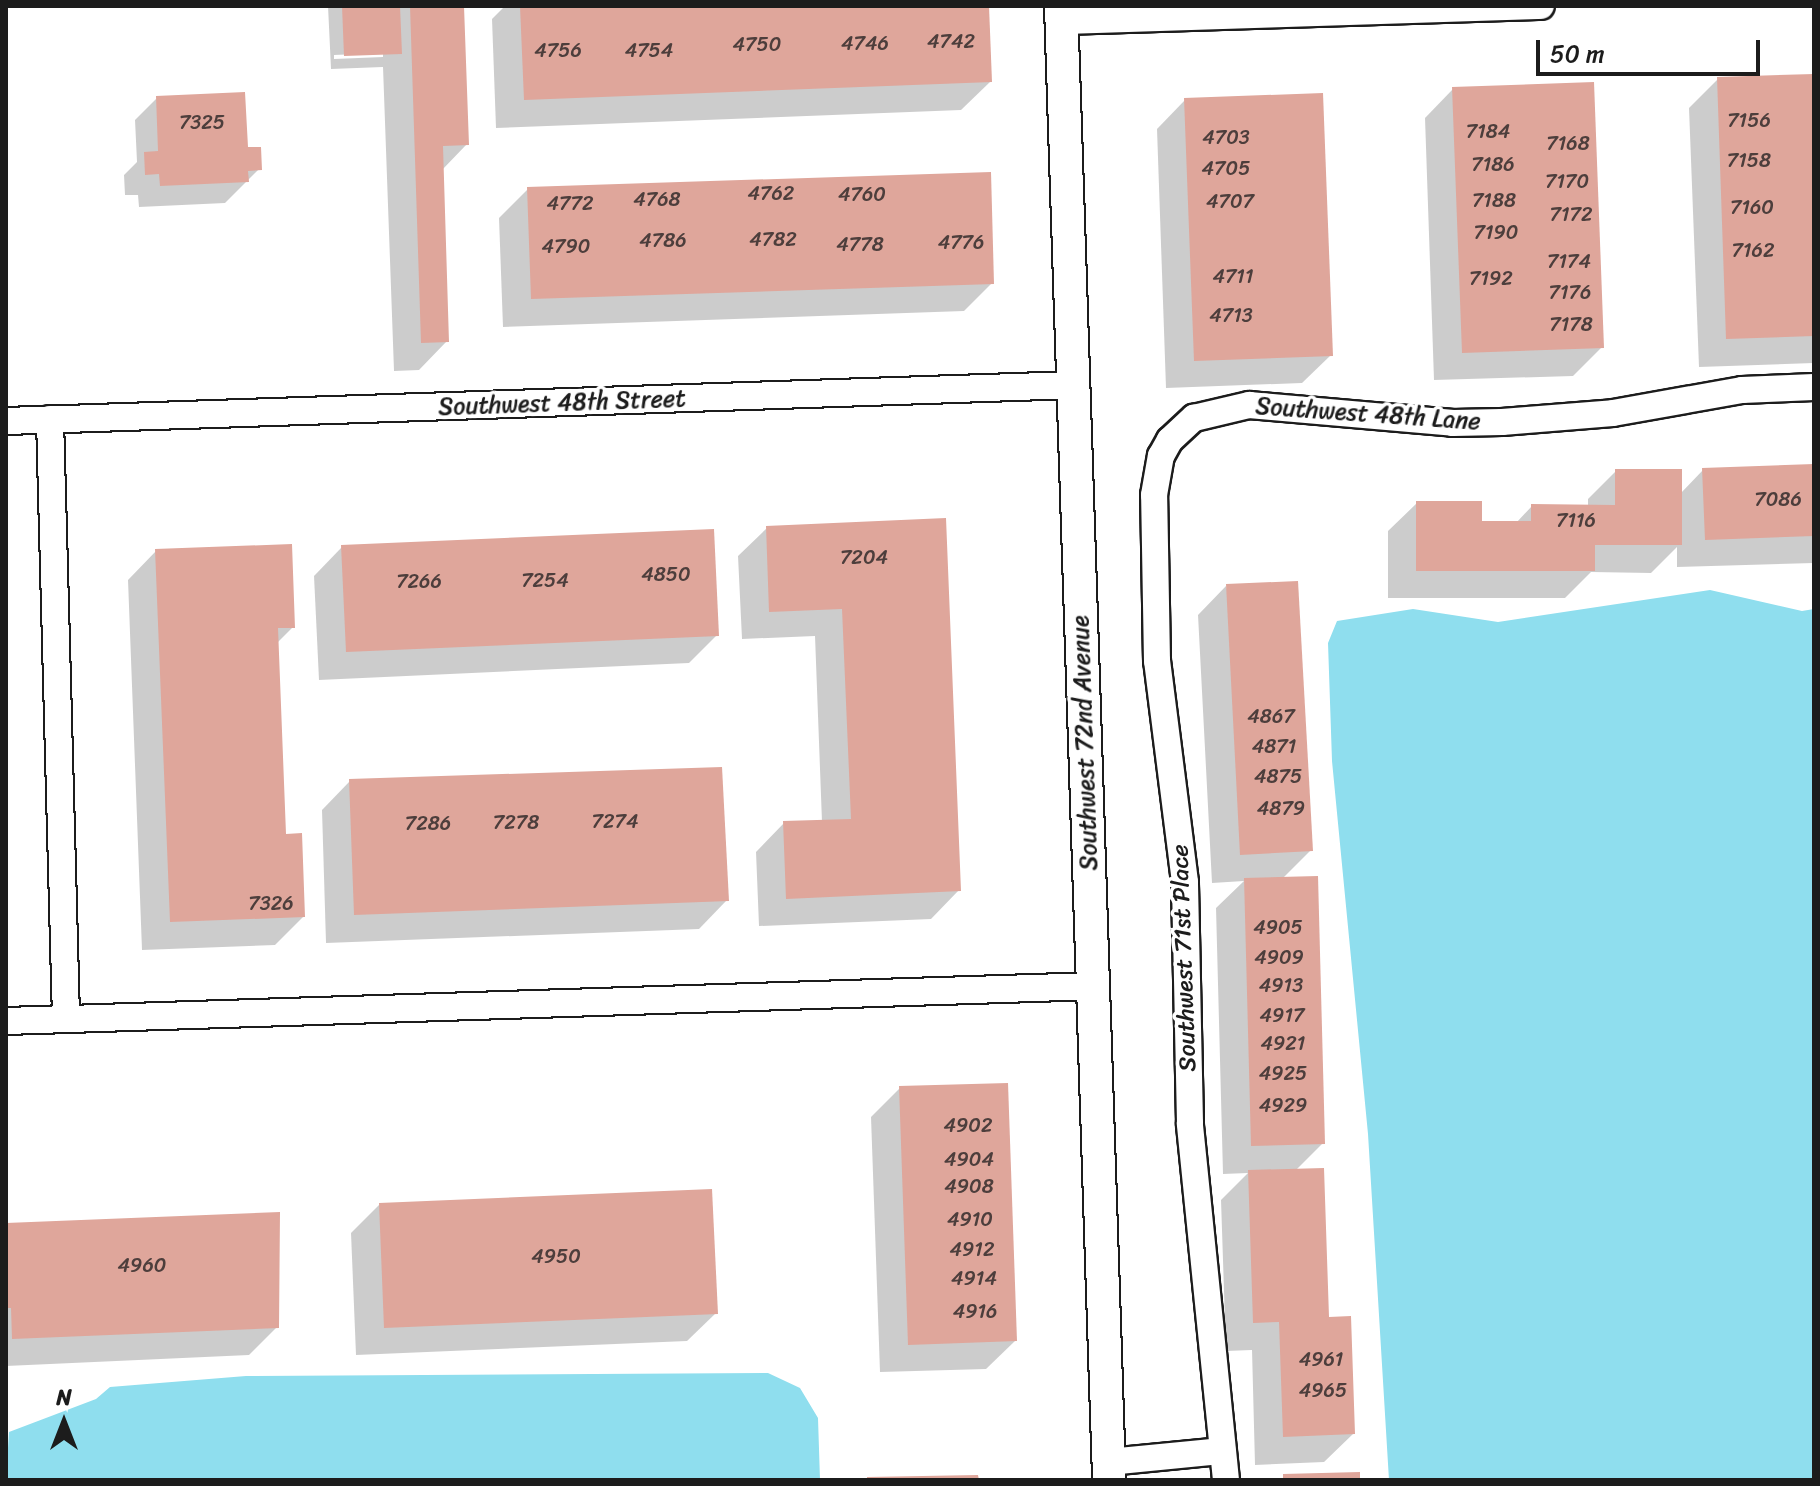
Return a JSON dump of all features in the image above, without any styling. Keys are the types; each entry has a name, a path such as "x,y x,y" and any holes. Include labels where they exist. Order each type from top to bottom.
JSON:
{"street":[{"path":"1062,14 1541,6"},
{"name":"Southwest 72nd Avenue","path":"1062,14 1109,1471"},
{"name":"Southwest 48th Street","path":"6,421 1074,385"},
{"name":"Southwest 48th Lane","path":"1170,440 1194,418 1249,405 1453,423 1502,422 1613,413 1742,390 1814,387"},
{"path":"50,419 66,1019"},
{"name":"Southwest 71st Place","path":"1170,440 1161,456 1154,495 1157,661 1185,882 1190,1123 1226,1480"},
{"path":"6,1021 1093,986"},
{"path":"1109,1471 1222,1451"}],"water":[{"path":"1710,590 1802,611 1814,609 1814,1480 1389,1480 1368,1134 1332,761 1328,643 1337,621 1413,609 1498,622"},
{"path":"768,1373 800,1388 818,1418 820,1480 6,1480 9,1432 96,1399 110,1387 246,1376"}],"building":[{"path":"342,6 400,6 402,54 344,56"},
{"path":"410,6 464,6 469,145 443,146 449,342 421,343"},
{"path":"520,6 989,6 992,82 524,100"},
{"path":"1814,74 1814,336 1726,339 1717,77"},
{"path":"1594,82 1604,348 1462,353 1452,87"},
{"path":"245,92 248,147 261,147 262,170 248,171 249,182 160,186 159,174 145,175 144,152 158,151 156,96"},
{"path":"1323,93 1333,356 1194,361 1184,98"},
{"path":"991,172 994,284 531,299 527,187"},
{"path":"1814,464 1814,536 1705,540 1702,468"},
{"path":"1615,469 1682,469 1682,545 1595,545 1595,571 1416,571 1416,501 1482,501 1482,521 1531,521 1531,504 1615,505"},
{"path":"946,518 961,891 786,899 783,821 851,819 842,609 769,612 766,526"},
{"path":"714,529 719,636 346,652 341,545"},
{"path":"292,544 295,628 278,628 286,834 302,833 305,917 170,922 155,549"},
{"path":"1298,581 1313,851 1240,855 1226,584"},
{"path":"722,767 729,901 354,915 349,779"},
{"path":"1318,876 1325,1144 1251,1146 1244,878"},
{"path":"1008,1083 1017,1341 908,1345 899,1086"},
{"path":"1324,1168 1329,1317 1351,1316 1355,1434 1283,1437 1279,1322 1253,1323 1248,1170"},
{"path":"712,1189 718,1314 384,1328 379,1203"},
{"path":"280,1212 279,1328 12,1339 11,1308 6,1308 6,1223"},
{"path":"1360,1472 1360,1480 1283,1480 1283,1474"},
{"path":"978,1475 979,1480 867,1480 867,1477"}]}
